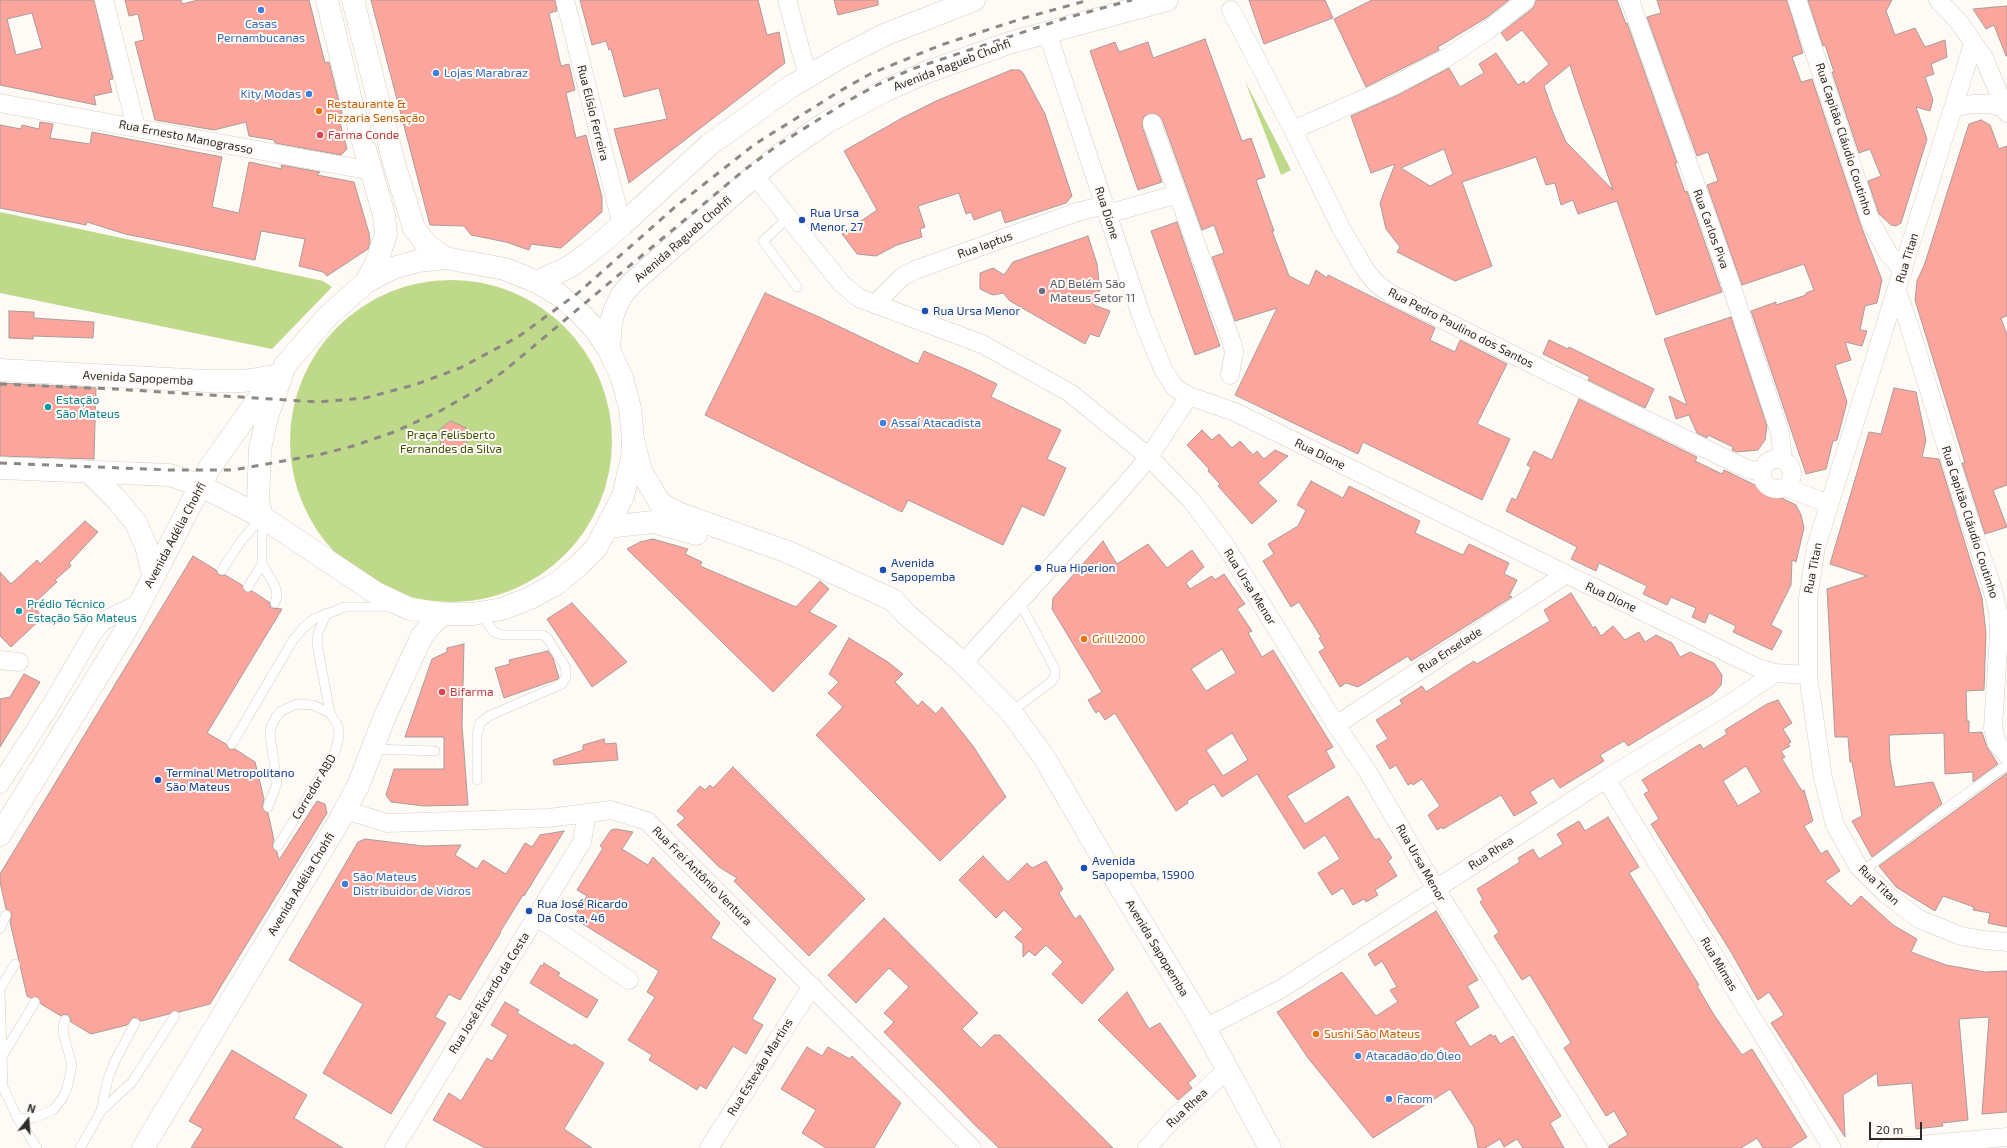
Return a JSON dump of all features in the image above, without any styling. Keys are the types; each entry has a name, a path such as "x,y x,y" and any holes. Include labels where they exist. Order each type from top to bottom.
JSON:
{"main road":[{"path":"326,0 351,100 384,215 386,234 377,261 366,282"},
{"path":"353,0 394,163 414,228 427,245 446,258"},
{"path":"537,282 569,267 622,225 709,145 790,87 841,57 884,35 974,0"},
{"name":"Avenida Ragueb Chohfi","path":"609,350 611,322 622,296 632,283 679,241 714,213 775,158 827,122 884,91 927,72 1010,43 1166,0"},
{"path":"0,468 90,473 135,472 170,475 201,486 262,517 376,593 404,607 443,614 482,612 502,609 530,598 556,584 580,565 596,548 623,496 632,458 633,439 630,408 622,378 609,350 595,329 578,311 559,295 537,282 505,269 446,258 412,263 393,268 366,282 328,316 280,370 260,449 257,484 258,501 262,517"},
{"name":"Avenida Sapopemba","path":"0,370 206,381 244,381 280,370"},
{"name":"Avenida Adélia Chohfi","path":"0,835 126,630 153,575 226,443 280,370"},
{"name":"Avenida Sapopemba","path":"633,439 642,471 660,503 678,513 788,552 893,600 906,614 963,663 1012,712 1044,757 1104,862 1205,1028 1270,1148"},
{"path":"90,473 118,501 136,523 146,546 153,575"},
{"path":"607,527 653,522 673,526 782,564 887,613 906,614"},
{"name":"Avenida Adélia Chohfi","path":"143,1148 345,810 358,786 384,716 422,636 443,614"}],"street":[{"path":"104,0 136,127"},
{"name":"Rua Elísio Ferreira","path":"565,0 622,225"},
{"path":"787,0 808,77"},
{"path":"1293,130 1393,86 1448,57 1488,30 1526,0"},
{"name":"Rua Carlos Piva","path":"1630,0 1726,270 1780,433 1782,451 1780,459"},
{"name":"Rua Capitão Cláudio Coutinho","path":"1798,0 1870,220 1888,253 1903,270"},
{"path":"1938,0 1959,22 1984,58 2006,111"},
{"name":"Rua Pedro Paulino dos Santos","path":"1231,10 1293,130 1341,228 1366,271 1377,284 1391,294 1747,469 1762,472"},
{"name":"Rua Dione","path":"1047,32 1142,318 1163,369 1175,388 1189,396 1235,412 1565,575 1756,667 1775,673 1808,675"},
{"name":"Rua Titan","path":"1973,44 1897,291 1829,504 1810,573 1807,617 1808,675 1823,778 1835,825 1849,851 1863,871 1900,906 1919,919 1961,936 2007,942"},
{"name":"Rua Ernesto Manograsso","path":"0,103 136,127 372,172"},
{"path":"1953,108 1972,104 1989,104 2006,111"},
{"path":"1152,123 1232,343 1234,352 1230,375"},
{"name":"Rua Ursa Menor","path":"755,176 842,284 859,298 876,303 982,344 1070,393 1149,457 1191,500 1225,545 1336,725 1368,772 1436,889 1600,1148"},
{"name":"Rua Iaptus","path":"876,303 902,277 915,270 1077,212 1106,209 1178,194"},
{"name":"Rua Capitão Cláudio Coutinho","path":"1897,291 1996,604 1999,634 1994,728 1998,744 2007,756"},
{"path":"963,663 1122,489 1149,457 1189,396"},
{"path":"1780,459 1789,464 1792,474 1786,487 1781,489 1771,488 1764,482 1762,472 1763,468 1770,461 1780,459"},
{"path":"1786,487 1829,504"},
{"name":"Rua Enselade","path":"1336,725 1565,575"},
{"path":"0,784 51,705 93,633 103,621 140,603"},
{"path":"0,660 19,662"},
{"name":"Rua Rhea","path":"1205,1028 1281,988 1606,779 1736,700 1775,673"},
{"name":"Rua Mimas","path":"1606,779 1832,1148"},
{"name":"Rua Frei Antônio Ventura","path":"345,810 387,823 549,818 611,810 647,821 972,1148"},
{"name":"Rua José Ricardo da Costa","path":"394,1148 582,842 587,813"},
{"path":"536,916 629,980"},
{"name":"Rua Estevão Martins","path":"709,1148 812,986"},
{"name":"Rua Rhea","path":"1147,1148 1172,1120 1228,1069"},
{"path":"1887,1148 2007,1137"}],"lane":[{"path":"788,218 763,241 797,287"},
{"path":"262,517 262,564 275,586 277,595 275,603"},
{"path":"222,570 244,538 262,517"},
{"path":"248,587 262,564"},
{"path":"1012,712 1051,682 1055,676 1054,669 1019,601"},
{"path":"232,744 293,640 314,619 346,607 404,607"},
{"path":"477,780 477,734 480,723 489,716 562,684 566,677 566,668 548,639 543,635 503,635 494,632 489,626 482,612"},
{"name":"Corredor ABD","path":"278,846 335,752 339,736 338,726 330,713 317,644 318,633 327,613"},
{"path":"268,807 277,782 270,735 271,727 276,717 282,711 297,704 313,705 330,713"},
{"path":"372,749 435,751"},
{"path":"1863,871 2007,765"},
{"path":"0,929 6,916"},
{"path":"0,989 15,964"},
{"path":"0,992 3,1088 18,1119 38,1148"},
{"path":"3,1055 35,1002"},
{"path":"101,1111 132,1082 175,1016"},
{"path":"18,1119 34,1118 53,1110 62,1099 67,1088 72,1065 64,1036 63,1028 65,1020"},
{"path":"80,1148 101,1111 108,1079 114,1063 136,1022"}],"green space":[{"path":"1245,81 1291,170 1281,175 1256,110"},
{"path":"0,212 323,281 332,287 272,349 0,293"},
{"name":"Praça Felisberto Fernandes da Silva","path":"451,280 482,283 513,292 540,307 565,327 585,352 600,379 609,410 612,441 609,472 600,503 585,530 565,555 540,575 513,590 482,599 451,602 420,599 389,590 362,575 337,555 317,530 302,503 293,472 290,441 293,410 302,379 317,352 337,327 362,307 389,292 420,283"}],"building":[{"path":"0,0 94,0 113,79 109,80 112,92 94,96 96,105 0,85","holes":["32,13 42,48 16,55 7,19"]},
{"path":"125,0 181,0 182,4 198,0 309,0 325,63 329,62 342,114 338,115 347,149 341,155 275,143 274,140 249,136 246,122 214,130 155,120 135,42 144,40 138,14 129,16"},
{"path":"371,0 555,0 557,11 549,13 561,66 569,64 575,90 566,93 576,138 586,135 602,197 602,212 561,248 531,244 529,250 506,242 471,235 464,226 430,225"},
{"path":"580,0 758,0 767,35 779,32 785,63 629,183 614,129 667,119 659,88 624,97 611,49 609,50 606,41 592,45"},
{"path":"834,0 878,0 878,5 838,15"},
{"path":"1249,0 1325,0 1333,18 1264,44"},
{"path":"1372,0 1509,0 1486,18 1438,47 1439,50 1366,87 1334,19"},
{"path":"1536,0 1617,0 1626,24 1627,23 1677,163 1675,163 1685,192 1687,191 1722,292 1656,315 1617,201 1578,214 1573,200 1561,205 1555,183 1546,185 1536,157 1462,182 1492,266 1455,281 1397,252 1400,247 1386,229 1380,203 1395,164 1371,173 1351,116 1398,95 1449,68 1460,87 1484,73 1479,64 1496,53 1518,85 1524,81 1526,84 1549,64 1522,30 1507,41 1501,33 1533,8","holes":["1570,65 1582,102 1613,190 1566,142 1544,86","1444,149 1453,174 1430,186 1401,168"]},
{"path":"1657,0 1787,0 1803,53 1792,57 1801,82 1812,79 1860,223 1882,280 1877,303 1865,306 1860,330 1867,331 1862,346 1845,342 1851,360 1835,365 1847,402 1837,440 1833,441 1826,469 1806,474 1751,311 1776,302 1776,305 1806,295 1806,293 1814,290 1804,264 1742,285 1707,185 1718,181 1708,152 1697,156 1647,17 1661,13"},
{"path":"1808,0 1892,0 1886,11 1895,35 1915,28 1925,47 1945,40 1947,57 1931,64 1934,74 1925,77 1933,100 1930,111 1916,107 1927,139 1901,223 1896,226 1891,225 1879,214 1868,181 1881,176 1870,149 1859,153 1832,72 1834,72 1825,45 1823,46"},
{"path":"2007,6 2006,56 1994,25 1986,29 1973,9"},
{"path":"1205,39 1242,141 1251,138 1265,177 1256,180 1274,231 1272,231 1289,276 1309,286 1316,270 1327,278 1328,275 1435,328 1430,340 1455,352 1460,340 1507,364 1477,424 1510,439 1482,500 1363,442 1358,454 1235,395 1277,308 1235,321 1212,257 1224,253 1214,225 1202,230 1162,119 1154,113 1144,116 1142,126 1162,182 1138,190 1090,51 1115,42 1119,52 1148,42 1153,58"},
{"path":"1011,70 1020,70 1023,73 1045,114 1072,196 1066,203 1005,223 1001,210 974,220 971,212 966,214 959,193 918,206 925,227 920,229 922,237 897,245 876,256 857,254 842,234 877,210 844,151 902,118 936,101"},
{"path":"1981,120 1990,125 1999,149 2007,146 2007,316 2001,318 2007,335 2007,485 1993,490 2007,527 1985,534 1962,463 1965,463 1915,300 1917,281 1925,263 1969,124"},
{"path":"40,122 53,124 50,138 90,144 92,132 222,157 212,207 239,213 249,162 282,169 281,165 320,172 317,175 354,182 369,233 370,242 368,249 327,276 323,272 299,266 305,239 261,231 255,260 125,234 87,222 86,225 0,208 0,125 21,129 22,125 39,129"},
{"path":"1177,222 1220,346 1195,355 1151,231"},
{"name":"AD Belém São Mateus Setor 11","path":"1088,236 1097,264 1100,290 1094,305 1110,311 1099,337 1090,334 1085,344 1010,301 1003,293 993,295 980,289 980,273 993,268 1004,275 1013,262"},
{"name":"Assaí Atacadista","path":"765,293 918,364 924,351 968,370 997,384 991,397 1061,430 1047,459 1066,468 1044,516 1022,506 1003,545 908,500 902,512 705,415"},
{"path":"9,311 34,312 34,318 94,322 93,338 33,336 33,339 9,338"},
{"path":"1731,317 1767,426 1765,440 1758,450 1737,452 1732,450 1733,447 1708,435 1707,438 1697,433 1689,415 1676,419 1669,396 1687,405 1664,339"},
{"path":"1549,340 1568,349 1569,347 1654,389 1645,408 1588,380 1590,377 1543,354"},
{"name":"Estação São Mateus","path":"0,383 96,388 94,459 0,456"},
{"path":"1894,388 1916,392 1926,440 1922,457 1939,459 1982,598 1986,633 1984,690 1966,691 1967,721 1969,721 1969,733 1982,732 1987,747 1998,764 1973,782 1973,772 1945,774 1944,733 1889,735 1890,760 1895,787 1933,782 1942,804 1872,857 1852,821 1862,816 1852,762 1850,762 1848,737 1835,737 1827,589 1867,576 1830,564 1869,432 1881,434"},
{"path":"1579,399 1697,457 1695,461 1722,474 1724,470 1796,505 1801,515 1804,528 1796,562 1792,560 1791,585 1771,625 1782,631 1772,650 1733,632 1736,626 1709,613 1705,623 1692,617 1696,608 1671,597 1667,605 1643,594 1647,586 1599,563 1596,571 1571,559 1577,547 1506,511 1512,498 1516,500 1531,467 1527,465 1534,451 1552,460"},
{"path":"451,421 466,428 467,443 455,452 441,445 439,430"},
{"path":"1202,430 1212,440 1219,434 1232,448 1240,441 1253,455 1257,451 1264,459 1275,450 1288,456 1258,483 1277,501 1252,524 1218,486 1220,484 1208,471 1209,469 1187,445"},
{"path":"1311,481 1343,498 1349,486 1420,521 1415,533 1463,555 1469,544 1509,563 1504,574 1517,580 1509,596 1512,597 1411,661 1408,656 1358,687 1346,683 1340,687 1319,652 1325,648 1319,638 1321,637 1299,602 1291,607 1263,561 1274,554 1268,544 1298,526 1306,510 1297,505"},
{"path":"85,521 98,532 69,563 71,566 55,580 57,582 32,605 43,617 11,647 0,636 0,572 11,584 37,560 40,564"},
{"path":"653,539 688,549 685,554 702,562 700,566 796,607 820,581 829,589 809,612 837,626 773,692 627,549 640,542"},
{"path":"1103,541 1117,564 1148,544 1167,568 1192,550 1204,567 1186,583 1190,589 1212,576 1215,580 1224,574 1245,604 1237,609 1252,631 1248,633 1262,657 1273,650 1333,747 1326,751 1335,767 1287,796 1305,824 1348,796 1375,840 1379,838 1392,858 1388,861 1397,876 1375,890 1378,895 1366,902 1364,899 1353,905 1343,888 1332,895 1318,873 1340,859 1325,835 1304,849 1257,774 1222,797 1214,784 1187,801 1188,803 1176,811 1115,713 1105,720 1099,711 1096,713 1088,700 1102,692 1052,609 1053,598","holes":["1222,649 1236,673 1206,691 1191,669","1232,733 1248,760 1223,776 1206,750"]},
{"name":"Terminal Metropolitano São Mateus","path":"193,556 216,570 219,575 225,575 242,585 245,592 252,591 269,602 271,608 282,609 207,733 226,744 229,749 235,749 255,762 264,799 262,808 268,813 274,840 272,846 277,852 279,860 317,801 325,804 327,813 210,1004 179,1012 173,1011 169,1014 141,1021 134,1017 127,1025 91,1034 71,1022 69,1015 64,1014 61,1016 41,1004 38,997 31,998 27,996 10,922 12,914 6,909 0,882 0,874"},
{"path":"1571,593 1593,628 1595,626 1601,636 1613,626 1625,640 1639,632 1645,642 1656,635 1672,643 1680,657 1690,652 1714,663 1722,675 1721,685 1713,694 1628,746 1624,741 1600,755 1604,761 1560,788 1553,778 1530,792 1537,803 1514,816 1501,795 1443,829 1442,827 1437,830 1428,815 1440,806 1422,779 1413,785 1412,783 1408,785 1396,765 1390,769 1376,746 1388,739 1376,720 1402,704 1400,700 1422,686 1426,692 1474,661 1477,664 1550,621 1544,610"},
{"path":"572,603 627,662 592,687 547,619"},
{"path":"849,638 888,662 903,674 895,682 918,706 922,701 936,714 942,707 973,746 1006,797 940,861 816,735 843,707 828,693 839,682 829,674"},
{"name":"Bifarma","path":"464,644 462,725 468,805 424,806 391,802 386,795 394,769 444,769 444,737 405,737 432,659 447,652 447,648"},
{"path":"548,651 553,658 559,678 504,698 495,668 510,664 509,660"},
{"path":"24,674 40,682 0,747 0,699 10,697"},
{"path":"1778,700 1792,723 1783,729 1791,742 1788,744 1790,746 1781,751 1785,757 1782,759 1802,791 1804,790 1813,821 1804,826 1821,854 1827,850 1840,871 1825,881 1851,906 1861,896 1893,925 1917,939 1911,952 1946,965 1985,972 2007,971 2007,1112 1982,1114 1989,1017 1959,1019 1968,1120 1942,1123 1943,1126 1916,1129 1912,1083 1878,1086 1877,1073 1843,1095 1845,1137 1771,1023 1784,1015 1769,992 1758,1000 1731,952 1651,824 1659,819 1644,794 1649,791 1642,780 1700,744 1703,749 1727,734 1725,730 1767,704","holes":["1746,766 1761,792 1738,806 1723,781"]},
{"path":"604,739 605,744 616,743 618,760 554,765 553,760 583,750 583,745"},
{"path":"733,767 865,899 809,956 734,881 737,878 719,867 677,825 685,818 677,811 700,786 705,790 710,785 713,788"},
{"path":"2007,773 2007,927 1988,923 1990,913 1973,910 1974,907 1943,896 1935,911 1896,887 1879,866"},
{"path":"1608,817 1639,867 1629,873 1699,985 1697,986 1714,1015 1742,1055 1752,1049 1807,1137 1790,1148 1763,1148 1757,1138 1741,1148 1609,1148 1609,1146 1628,1135 1614,1111 1606,1116 1564,1048 1571,1043 1530,975 1522,980 1494,936 1499,932 1480,902 1483,900 1477,889 1520,862 1518,858 1533,849 1539,859 1563,844 1557,834 1579,821 1585,831"},
{"path":"616,829 633,832 622,849 648,865 653,857 720,923 711,938 776,979 752,1019 763,1025 746,1054 733,1046 706,1089 700,1085 697,1090 649,1060 652,1055 628,1040 655,997 647,992 659,971 573,918 587,896 577,890 603,848 600,846 611,830"},
{"path":"564,831 500,932 460,1000 449,994 435,1017 446,1023 391,1114 323,1073 363,1004 289,960 358,842 365,839 423,846 461,845 455,855 477,869 483,860 506,874 525,843 532,847 540,835"},
{"path":"983,856 1008,882 1027,863 1032,868 1046,861 1063,889 1059,893 1075,919 1080,915 1114,969 1082,1004 1052,974 1063,962 1046,945 1035,956 1029,951 1023,957 1023,944 1015,937 1023,929 1004,910 996,918 959,880"},
{"path":"1436,911 1478,980 1467,986 1479,1007 1455,1022 1470,1047 1491,1034 1493,1037 1495,1035 1500,1044 1513,1036 1561,1116 1550,1123 1564,1148 1523,1148 1517,1139 1504,1147 1500,1139 1485,1148 1478,1148 1474,1127 1450,1089 1373,1138 1308,1058 1277,1012 1342,972 1376,1016 1398,1002 1390,990 1397,987 1382,961 1375,966 1368,954"},
{"path":"884,918 978,1013 962,1029 981,1048 994,1035 1000,1035 1113,1148 999,1148 976,1126 884,1032 894,1022 884,1013 909,987 889,968 856,1003 828,975"},
{"path":"544,963 560,973 558,976 598,1000 587,1018 530,983 541,965 543,966"},
{"path":"1127,992 1149,1029 1160,1023 1196,1076 1188,1083 1192,1088 1178,1100 1098,1020"},
{"path":"505,1002 519,1010 517,1013 572,1046 574,1044 604,1063 564,1129 592,1148 485,1148 433,1120 449,1093 461,1101 487,1058 492,1061 508,1035 491,1025"},
{"path":"807,1047 822,1056 828,1047 850,1059 852,1056 901,1103 874,1148 826,1148 802,1133 816,1110 781,1089"},
{"path":"232,1050 307,1095 294,1118 343,1148 191,1148 203,1129 189,1121"}],"railway":[{"path":"0,384 115,389 318,402 365,398 414,385 460,368 518,337 578,293 675,207 755,144 840,91 870,74 941,45 1024,18 1089,0"},
{"path":"0,463 170,470 233,470 322,454 353,446 394,432 440,411 479,389 504,371 743,171 778,145 846,102 877,85 912,69 1066,18 1132,0"}],"place":[{"name":"Casas Pernambucanas","path":"261,10"},
{"name":"Lojas Marabraz","path":"436,73"},
{"name":"Kity Modas","path":"309,94"},
{"name":"Restaurante & Pizzaria Sensação","path":"319,111"},
{"name":"Farma Conde","path":"320,135"},
{"name":"Rua Ursa Menor, 27","path":"802,220"},
{"name":"AD Belém São Mateus Setor 11","path":"1042,291"},
{"name":"Rua Ursa Menor","path":"925,311"},
{"name":"Estação São Mateus","path":"48,407"},
{"name":"Assaí Atacadista","path":"883,423"},
{"name":"Rua Hiperion","path":"1038,568"},
{"name":"Avenida Sapopemba","path":"883,570"},
{"name":"Prédio Técnico Estação São Mateus","path":"19,611"},
{"name":"Grill 2000","path":"1084,639"},
{"name":"Bifarma","path":"442,692"},
{"name":"Terminal Metropolitano São Mateus","path":"158,780"},
{"name":"Avenida Sapopemba, 15900","path":"1084,868"},
{"name":"São Mateus Distribuidor de Vidros","path":"345,884"},
{"name":"Rua José Ricardo Da Costa, 46","path":"529,911"},
{"name":"Sushi São Mateus","path":"1316,1034"},
{"name":"Atacadão do Óleo","path":"1358,1056"},
{"name":"Facom","path":"1389,1099"}]}
